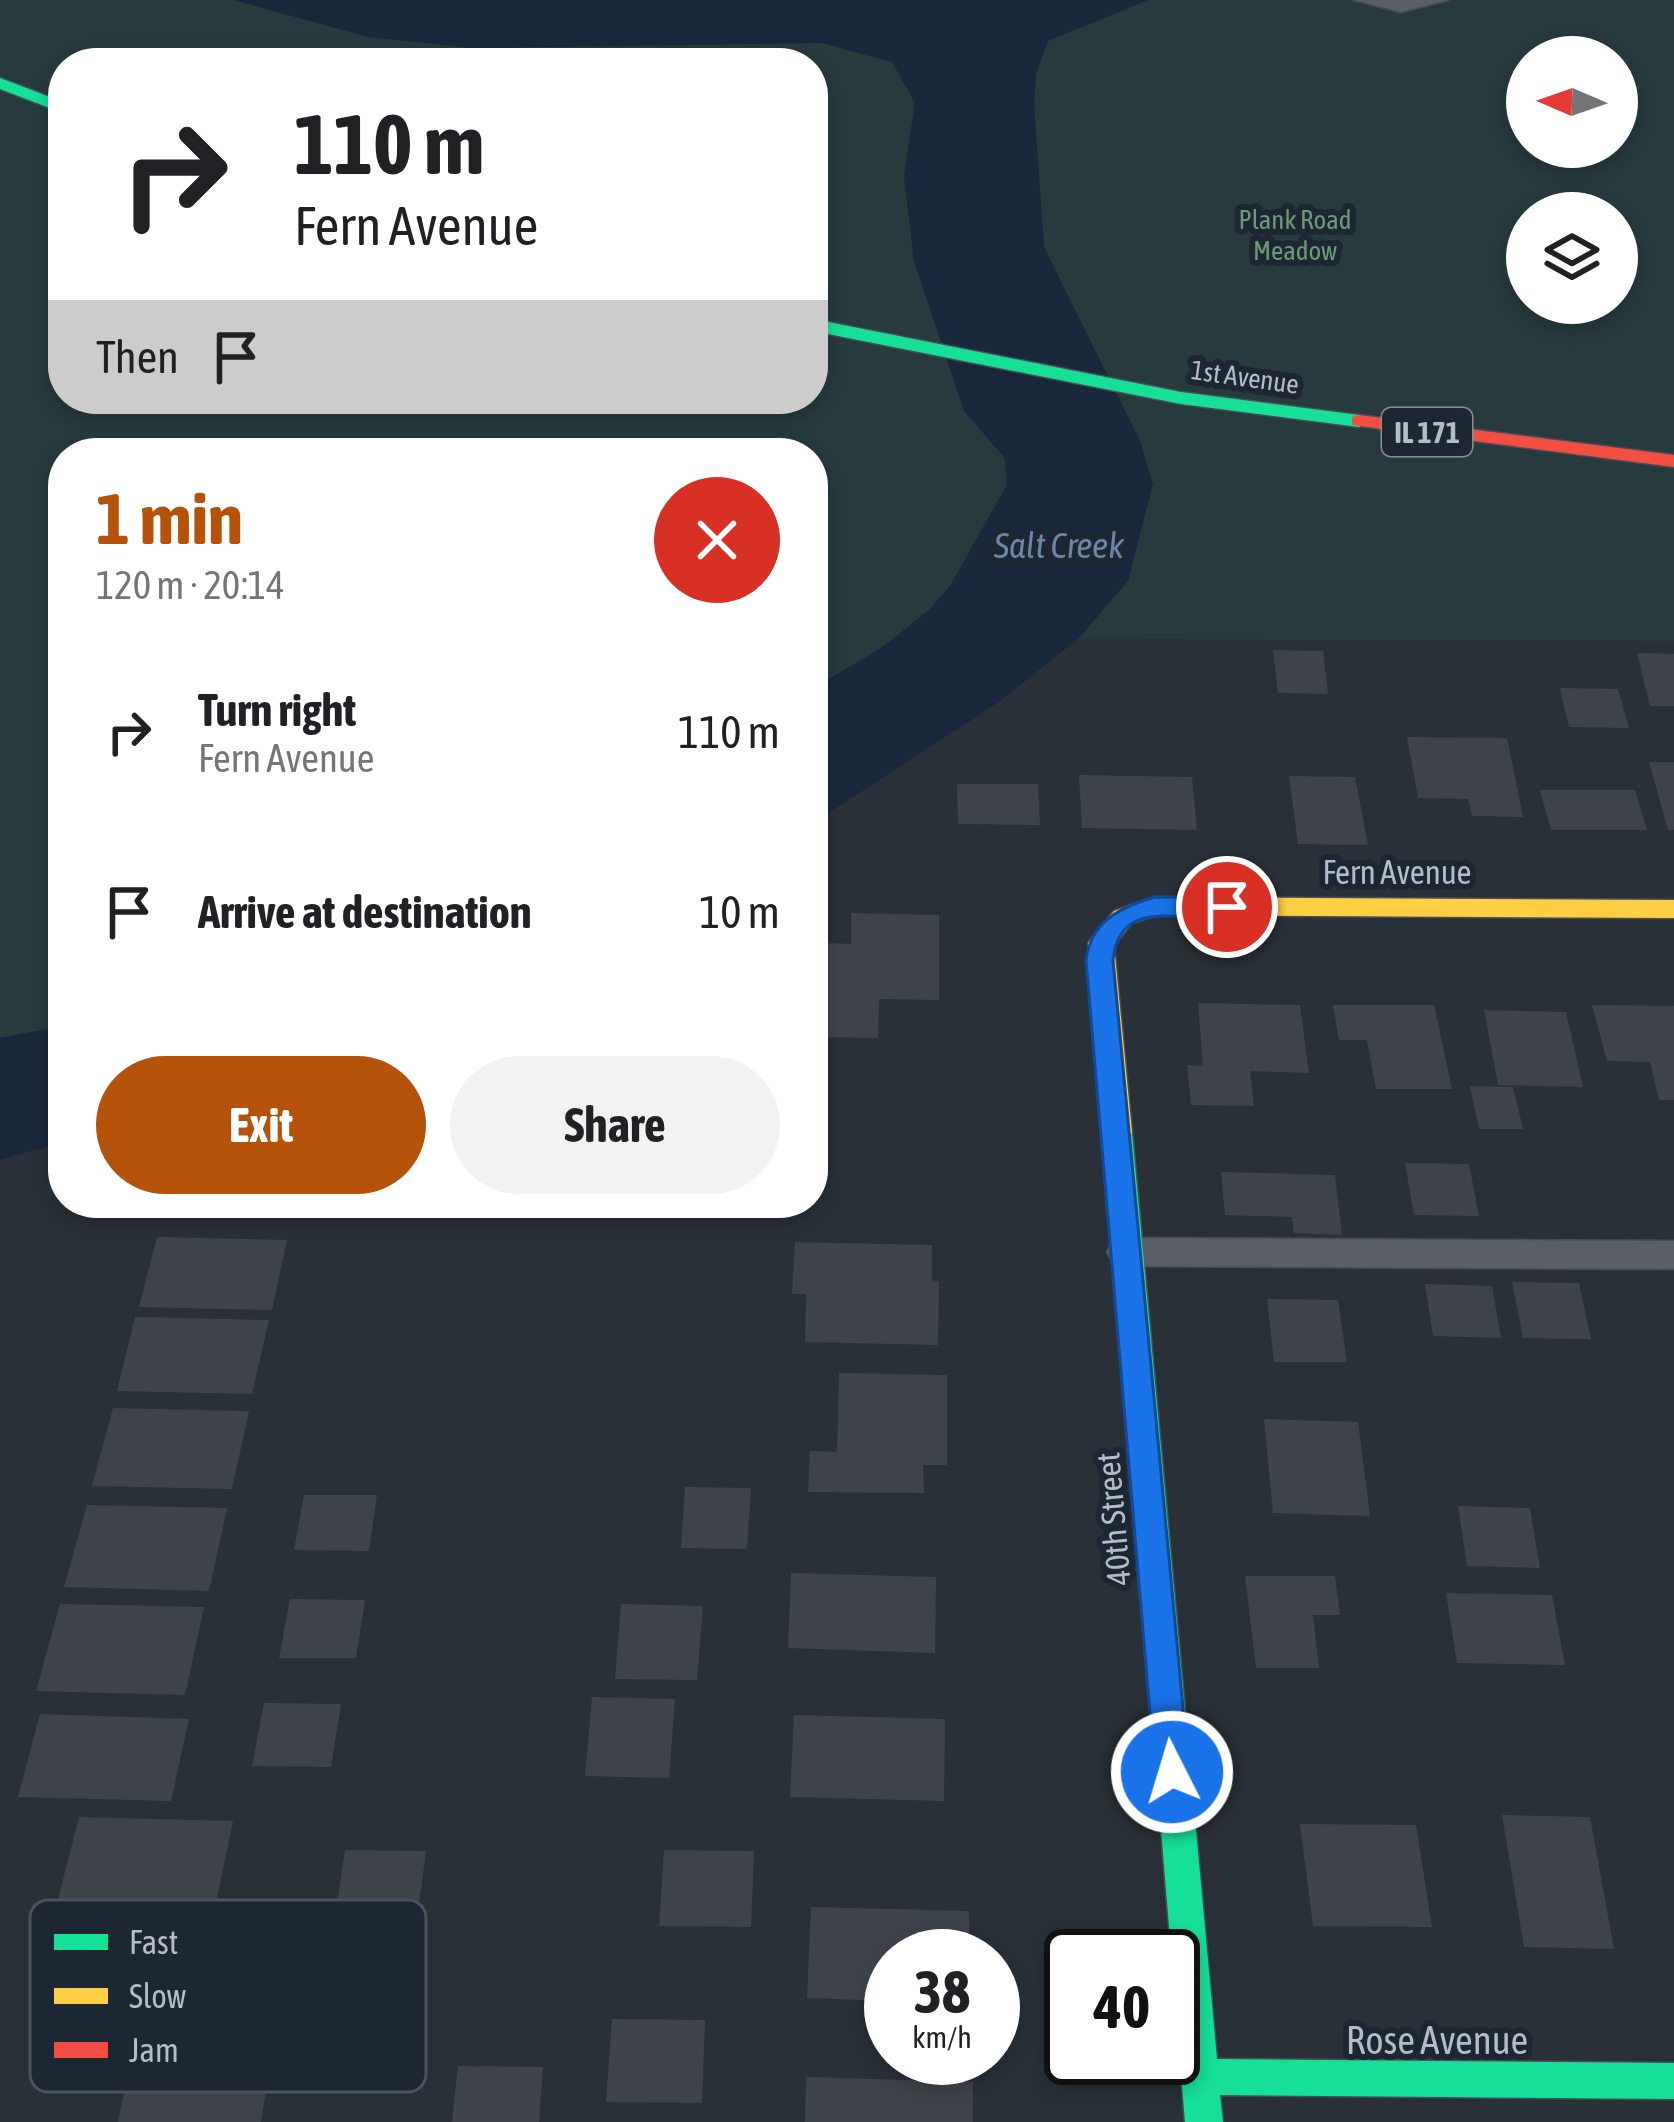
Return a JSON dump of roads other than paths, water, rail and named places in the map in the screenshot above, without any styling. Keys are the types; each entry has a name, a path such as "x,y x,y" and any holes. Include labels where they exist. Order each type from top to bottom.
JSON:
{"street":[{"path":"0,83 48,102"},
{"name":"1st Avenue","path":"828,328 1180,398 1674,461"},
{"name":"Fern Avenue","path":"1123,917 1155,906 1674,909"},
{"name":"40th Street","path":"1123,917 1101,943 1100,960 1187,1929"},
{"name":"40th Street","path":"1200,2077 1204,2122"},
{"name":"Rose Avenue","path":"1200,2077 1674,2081"}],"lane":[{"path":"1364,0 1401,6 1438,0"},
{"path":"1125,1252 1674,1255"}],"water":[{"name":"Salt Creek","path":"234,0 1148,0 1048,41 1036,74 1034,104 1044,247 1140,441 1153,484 1128,581 1078,639 999,702 828,813 828,679 880,649 929,610 950,586 1007,485 1005,458 964,411 914,261 904,176 915,103 892,62 822,43 473,48 368,37"},
{"path":"48,1029 48,1146 0,1160 0,1038"}],"park label":[{"name":"Plank Road Meadow","path":"1295,234"}]}
